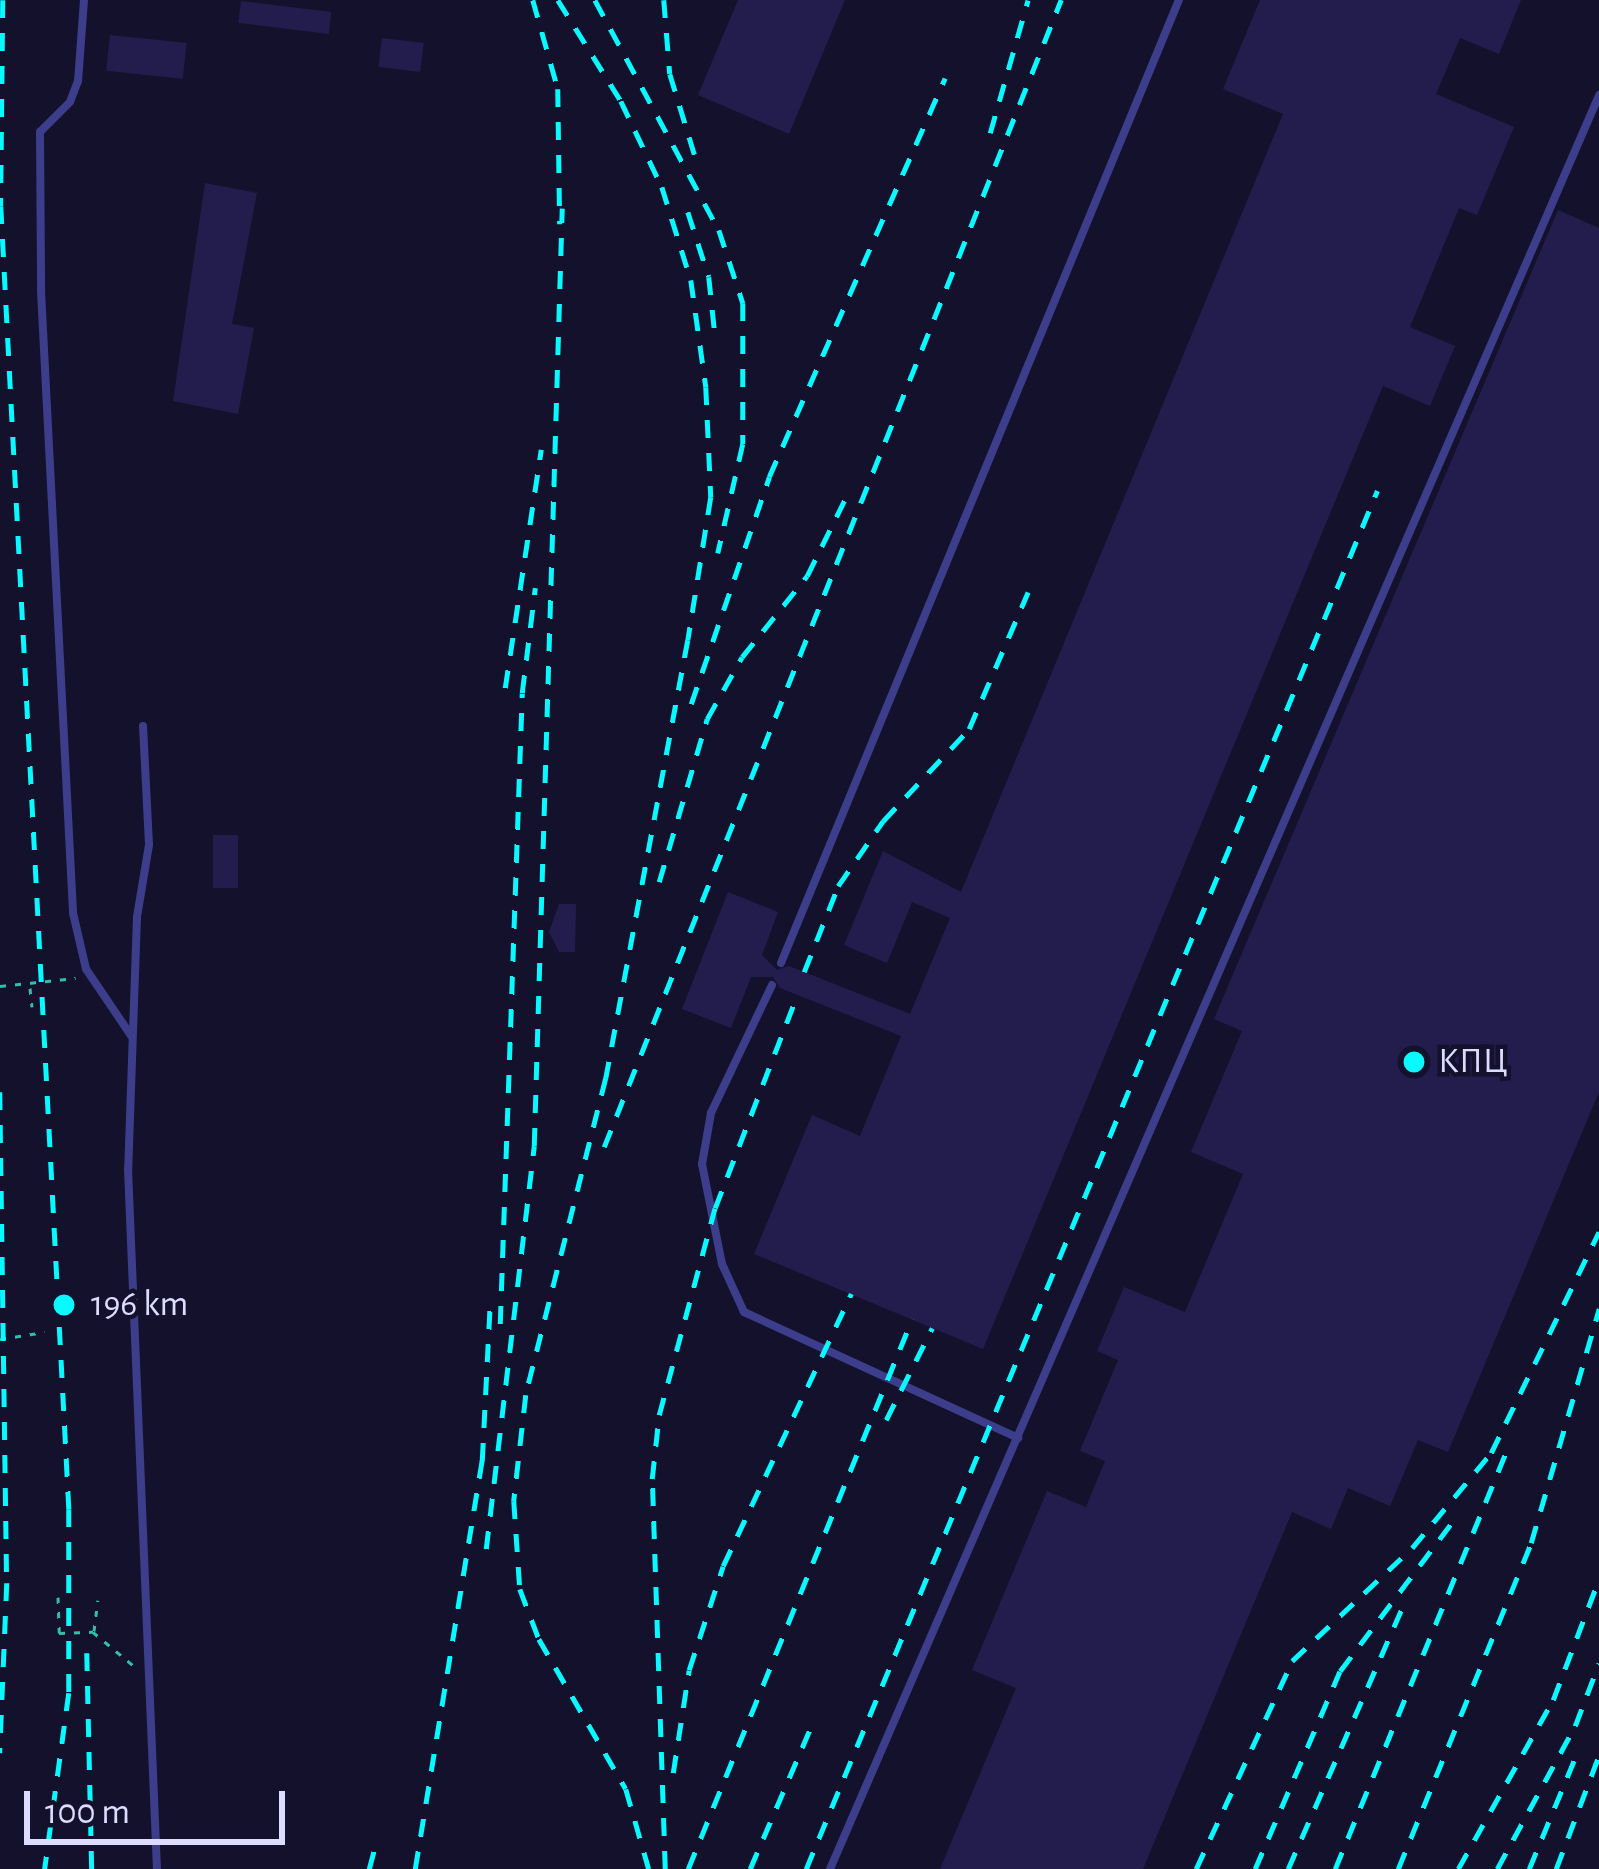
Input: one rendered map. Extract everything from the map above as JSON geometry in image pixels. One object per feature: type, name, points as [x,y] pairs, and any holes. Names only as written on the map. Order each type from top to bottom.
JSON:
[{"type":"lane","points":[[84,0],[78,81],[70,103],[40,132],[66,798],[73,913],[86,969],[133,1038]]},
{"type":"lane","points":[[782,963],[1179,0]]},
{"type":"lane","points":[[830,1869],[1599,95]]},
{"type":"lane","points":[[143,726],[149,845],[136,917],[128,1169],[157,1869]]},
{"type":"lane","points":[[772,985],[711,1113],[702,1164],[722,1264],[744,1312],[1018,1438]]},
{"type":"path","points":[[0,986],[63,984],[86,969]]},
{"type":"path","points":[[63,984],[64,993]]},
{"type":"path","points":[[30,986],[32,1006]]},
{"type":"path","points":[[0,1339],[44,1332]]},
{"type":"path","points":[[58,1598],[58,1633],[93,1632],[116,1657],[149,1672]]},
{"type":"path","points":[[93,1632],[98,1600]]},
{"type":"building","points":[[738,0],[845,0],[789,134],[698,95]]},
{"type":"building","points":[[1260,0],[1521,0],[1499,54],[1460,38],[1436,94],[1514,127],[1477,215],[1459,208],[1410,327],[1455,346],[1430,406],[1383,386],[983,1349],[754,1254],[812,1115],[860,1136],[901,1036],[780,988],[773,977],[751,977],[731,1028],[682,1009],[728,892],[778,912],[762,955],[777,970],[789,966],[910,1014],[950,918],[912,902],[887,963],[844,945],[883,851],[961,892],[1283,114],[1223,89]]},
{"type":"building","points":[[241,1],[331,12],[329,34],[238,23]]},
{"type":"building","points":[[110,35],[187,43],[183,79],[106,71]]},
{"type":"building","points":[[382,38],[424,43],[420,72],[378,67]]},
{"type":"building","points":[[205,183],[257,193],[232,324],[254,328],[238,414],[173,401]]},
{"type":"building","name":"КПЦ","points":[[1558,210],[1599,228],[1599,1092],[1448,1452],[1418,1440],[1390,1506],[1348,1488],[1331,1529],[1292,1512],[1143,1869],[940,1869],[1016,1688],[972,1670],[1047,1491],[1086,1507],[1105,1461],[1080,1451],[1118,1360],[1097,1351],[1124,1287],[1185,1312],[1243,1174],[1191,1152],[1242,1031],[1214,1019]]},
{"type":"building","points":[[213,835],[238,835],[238,888],[213,888]]},
{"type":"building","points":[[559,904],[576,904],[575,952],[559,952],[549,932]]},
{"type":"railway","points":[[3,0],[1,206],[69,1509],[69,1693],[45,1869]]},
{"type":"railway","points":[[533,0],[558,89],[560,224]]},
{"type":"railway","points":[[558,0],[621,101],[662,187],[691,280],[706,387],[711,497],[688,640],[606,1078],[526,1395],[514,1501],[520,1589],[539,1639],[626,1789],[649,1869]]},
{"type":"railway","points":[[595,0],[719,230],[743,303],[743,444],[718,553]]},
{"type":"railway","points":[[664,0],[670,74],[695,156]]},
{"type":"railway","points":[[990,133],[1028,0]]},
{"type":"railway","points":[[604,1147],[1061,0]]},
{"type":"railway","points":[[691,704],[769,477],[945,78]]},
{"type":"railway","points":[[486,1549],[534,1146],[562,208]]},
{"type":"railway","points":[[688,212],[709,277],[715,334]]},
{"type":"railway","points":[[505,688],[541,450]]},
{"type":"railway","points":[[806,1869],[1377,491]]},
{"type":"railway","points":[[659,882],[707,719],[742,657],[807,576],[847,495]]},
{"type":"railway","points":[[500,1324],[522,693],[535,588]]},
{"type":"railway","points":[[804,972],[838,886],[883,821],[969,729],[1028,592]]},
{"type":"railway","points":[[665,1869],[652,1479],[659,1415],[715,1208],[797,995]]},
{"type":"railway","points":[[0,1092],[7,1583],[0,1753]]},
{"type":"railway","points":[[1196,1869],[1292,1661],[1412,1548],[1491,1453],[1599,1232]]},
{"type":"railway","points":[[673,1773],[689,1670],[723,1566],[851,1294]]},
{"type":"railway","points":[[482,1461],[490,1305]]},
{"type":"railway","points":[[1398,1869],[1531,1543],[1599,1309]]},
{"type":"railway","points":[[688,1869],[912,1319]]},
{"type":"railway","points":[[886,1420],[932,1328]]},
{"type":"railway","points":[[1335,1869],[1506,1453]]},
{"type":"railway","points":[[415,1869],[483,1455]]},
{"type":"railway","points":[[1255,1869],[1340,1671],[1453,1521]]},
{"type":"railway","points":[[1458,1869],[1553,1700],[1599,1579]]},
{"type":"railway","points":[[1288,1869],[1401,1610]]},
{"type":"railway","points":[[87,1653],[92,1869]]},
{"type":"railway","points":[[1497,1869],[1575,1726],[1599,1663]]},
{"type":"railway","points":[[750,1869],[813,1722]]},
{"type":"railway","points":[[1529,1869],[1577,1753]]},
{"type":"railway","points":[[1556,1869],[1599,1755]]},
{"type":"railway","points":[[369,1869],[375,1846]]},
{"type":"place","name":"КПЦ","points":[[1414,1062]]},
{"type":"place","name":"196 km","points":[[64,1305]]}]
